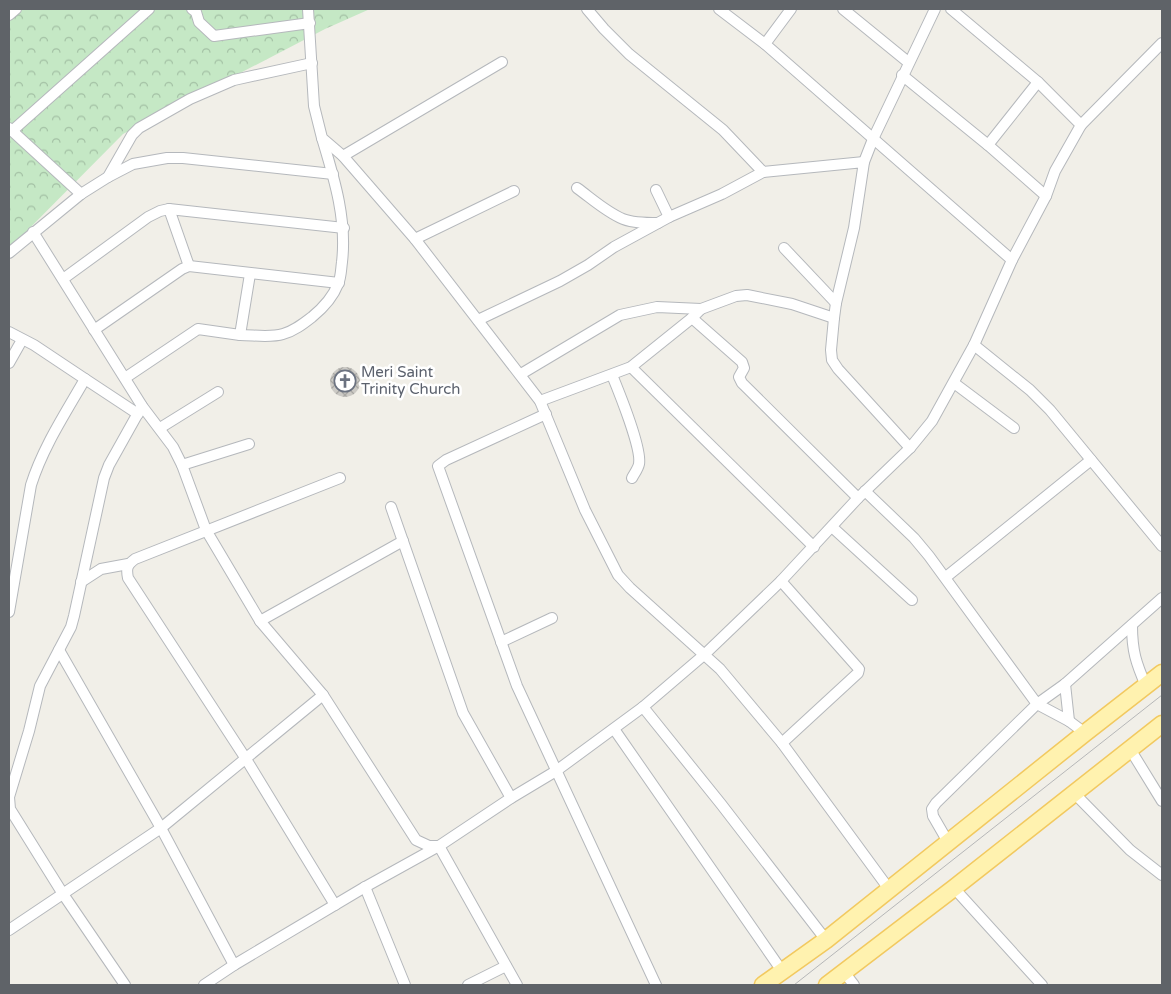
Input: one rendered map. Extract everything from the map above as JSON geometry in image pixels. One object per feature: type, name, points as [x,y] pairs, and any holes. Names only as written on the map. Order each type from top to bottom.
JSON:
[{"type":"main road","points":[[763,985],[826,940],[1162,673]]},
{"type":"main road","points":[[827,985],[849,979],[954,888],[1162,724]]},
{"type":"street","points":[[9,15],[16,9]]},
{"type":"street","points":[[82,194],[10,129],[149,9]]},
{"type":"street","points":[[192,9],[196,12],[199,22],[214,36],[310,23]]},
{"type":"street","points":[[125,378],[198,329],[240,335],[276,336],[291,331],[301,326],[328,302],[339,283],[344,228],[333,174],[314,106],[308,9]]},
{"type":"street","points":[[587,9],[604,30],[629,54],[723,130],[763,172]]},
{"type":"street","points":[[719,9],[765,44],[1012,260]]},
{"type":"street","points":[[765,44],[791,9]]},
{"type":"street","points":[[843,9],[908,62]]},
{"type":"street","points":[[910,448],[838,369],[832,360],[830,350],[836,302],[854,228],[864,162],[902,75],[934,9]]},
{"type":"street","points":[[951,9],[1038,82],[1081,125]]},
{"type":"street","points":[[204,985],[365,887],[439,846],[511,798],[556,771],[643,707],[705,654],[781,581],[861,495],[910,448],[932,421],[974,346],[1012,260],[1046,196],[1055,171],[1081,125],[1162,43]]},
{"type":"street","points":[[343,156],[502,62]]},
{"type":"street","points":[[108,177],[132,136],[139,128],[190,99],[234,80],[312,63]]},
{"type":"street","points":[[902,75],[988,145],[1046,196]]},
{"type":"street","points":[[988,145],[1038,82]]},
{"type":"street","points":[[322,138],[343,156],[416,239],[540,401],[586,510],[618,575],[720,669],[782,743],[889,889]]},
{"type":"street","points":[[9,253],[13,242],[34,232],[82,194],[133,164],[153,160],[183,158],[333,174]]},
{"type":"street","points":[[478,320],[588,265],[614,247],[669,217],[722,194],[763,172],[864,162]]},
{"type":"street","points":[[577,188],[610,212],[624,219],[658,224]]},
{"type":"street","points":[[656,190],[669,217]]},
{"type":"street","points":[[416,239],[514,191]]},
{"type":"street","points":[[63,279],[148,217],[169,209],[344,228]]},
{"type":"street","points":[[169,209],[189,266]]},
{"type":"street","points":[[34,232],[125,378],[140,410]]},
{"type":"street","points":[[784,248],[836,302]]},
{"type":"street","points":[[94,330],[189,266],[339,283]]},
{"type":"street","points":[[240,335],[250,274]]},
{"type":"street","points":[[521,374],[620,315],[657,307],[701,309],[736,296],[747,295],[792,304],[834,318]]},
{"type":"street","points":[[540,401],[612,375],[631,366],[701,309]]},
{"type":"street","points":[[692,318],[742,362],[744,368],[739,380],[861,495],[914,538],[946,577],[1038,704],[1069,721],[1085,733]]},
{"type":"street","points":[[9,332],[34,345],[84,379],[140,410],[160,428],[182,465],[206,530],[260,621],[323,695],[416,840],[428,846],[439,846]]},
{"type":"street","points":[[9,363],[22,340]]},
{"type":"street","points":[[974,346],[1030,390],[1043,403],[1162,546]]},
{"type":"street","points":[[631,366],[814,547]]},
{"type":"street","points":[[612,375],[626,409],[638,455],[639,465],[632,478]]},
{"type":"street","points":[[9,612],[14,555],[31,485],[46,446],[84,379]]},
{"type":"street","points":[[954,383],[1014,428]]},
{"type":"street","points":[[160,428],[218,392]]},
{"type":"street","points":[[125,985],[63,894],[10,809],[9,797],[29,731],[40,686],[73,622],[104,478],[109,465],[140,410]]},
{"type":"street","points":[[546,414],[453,456],[438,466],[517,686],[656,985]]},
{"type":"street","points":[[182,465],[249,444]]},
{"type":"street","points":[[946,577],[1091,460]]},
{"type":"street","points":[[81,582],[101,569],[128,564],[135,559],[206,530],[340,478]]},
{"type":"street","points":[[392,507],[463,713],[511,798]]},
{"type":"street","points":[[832,527],[912,600]]},
{"type":"street","points":[[260,621],[403,541]]},
{"type":"street","points":[[128,564],[126,570],[128,578],[246,759],[335,905]]},
{"type":"street","points":[[781,581],[859,669],[858,673],[782,743]]},
{"type":"street","points":[[948,842],[933,816],[932,809],[936,803],[1038,704],[1064,684],[1162,598]]},
{"type":"street","points":[[501,642],[552,618]]},
{"type":"street","points":[[1132,625],[1132,643],[1136,662],[1146,686]]},
{"type":"street","points":[[59,650],[161,828],[234,965]]},
{"type":"street","points":[[1064,684],[1069,721]]},
{"type":"street","points":[[9,930],[161,828],[323,695]]},
{"type":"street","points":[[643,707],[826,940]]},
{"type":"street","points":[[614,730],[782,971]]},
{"type":"street","points":[[1130,749],[1162,801]]},
{"type":"street","points":[[1074,793],[1130,850],[1162,875]]},
{"type":"street","points":[[439,846],[516,985]]},
{"type":"street","points":[[365,887],[406,985]]},
{"type":"street","points":[[954,888],[1042,985]]},
{"type":"street","points":[[468,985],[506,966]]},
{"type":"green space","points":[[9,9],[370,9],[325,29],[123,134],[9,249]]},
{"type":"building","name":"Meri Saint Trinity Church","points":[[345,367],[356,371],[360,382],[356,393],[345,397],[334,393],[330,382],[334,371]]},
{"type":"tram line","points":[[794,985],[1162,695]]},
{"type":"place","name":"Meri Saint Trinity Church","points":[[345,381]]}]
